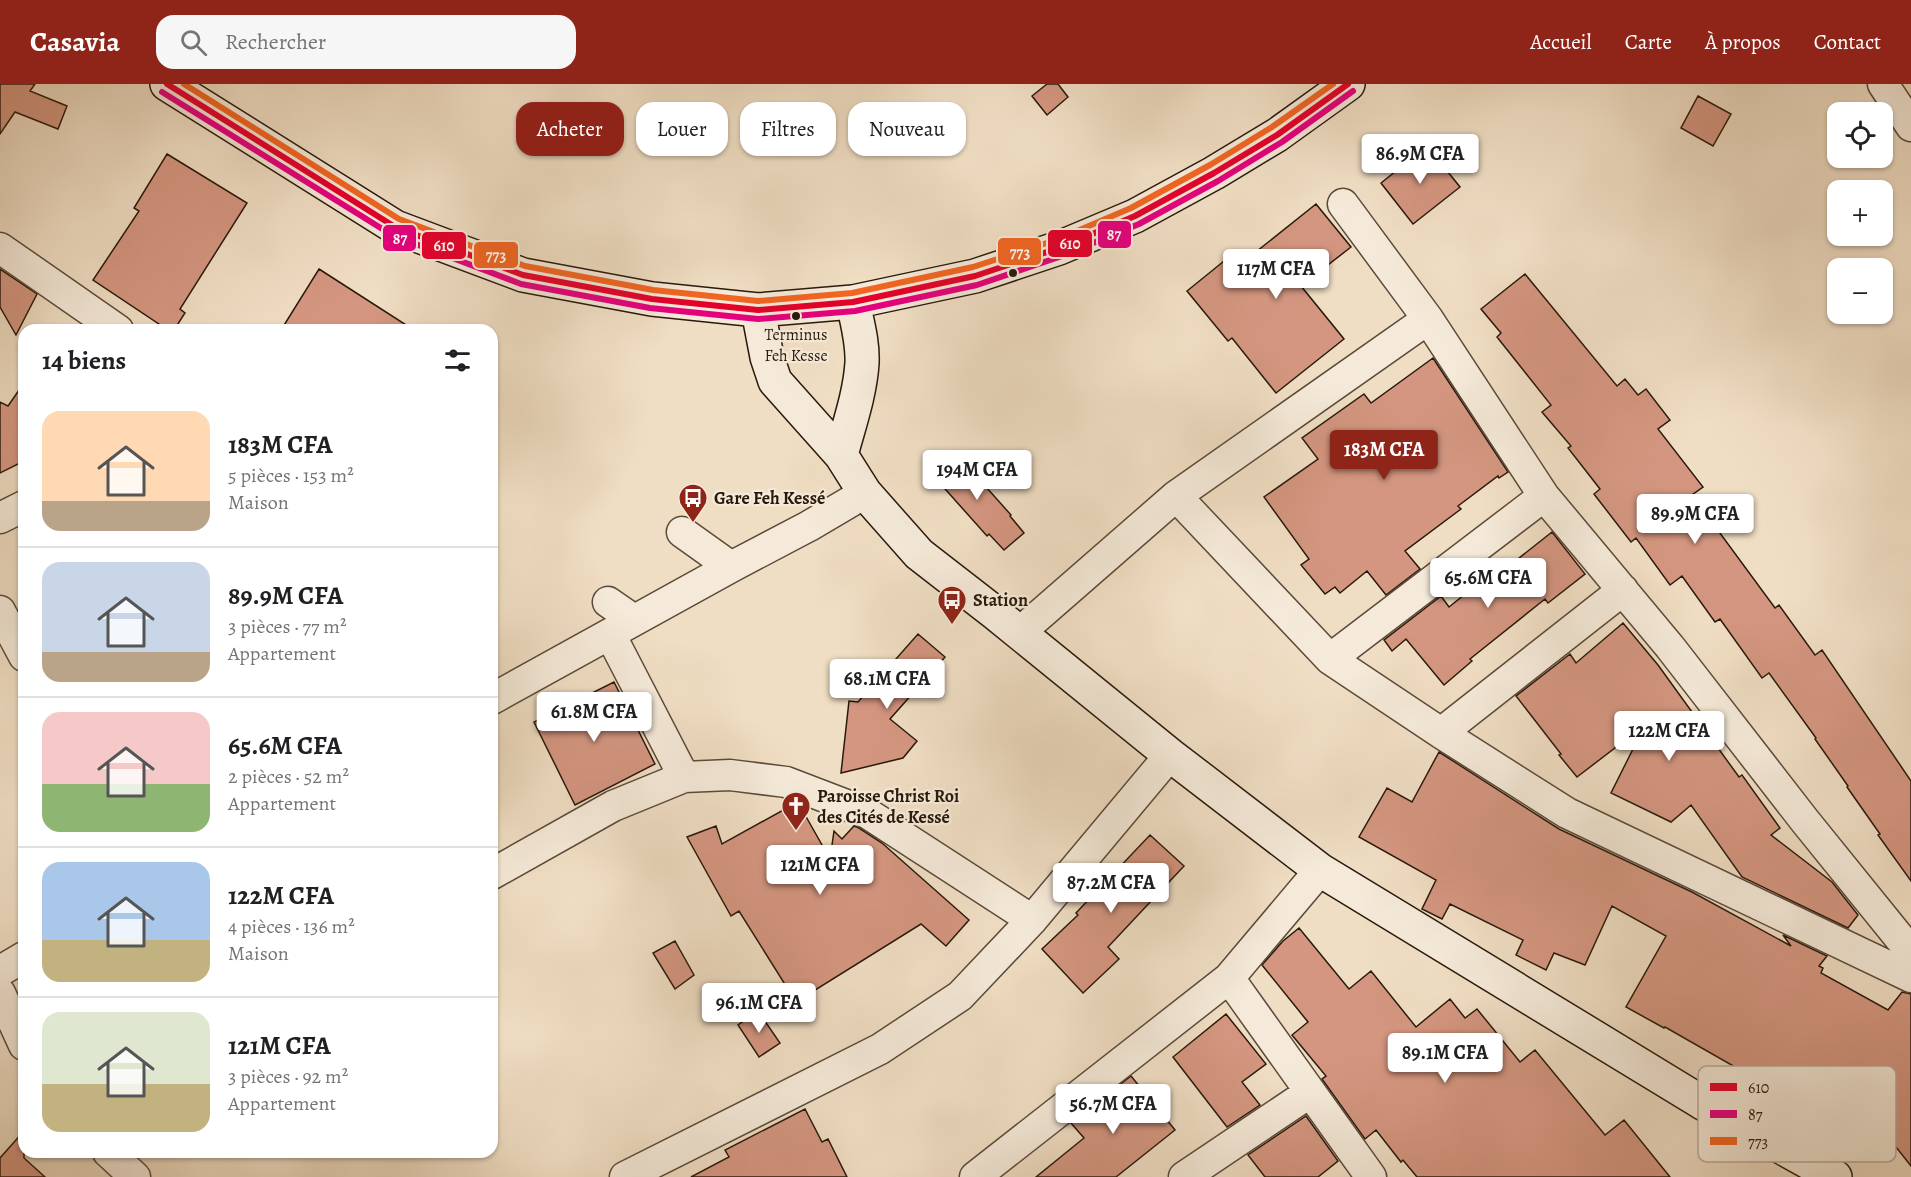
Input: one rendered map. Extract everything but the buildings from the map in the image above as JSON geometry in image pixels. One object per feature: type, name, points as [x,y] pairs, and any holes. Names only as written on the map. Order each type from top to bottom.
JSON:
[{"type":"street","points":[[167,84],[395,227],[523,275],[652,299],[758,310],[853,302],[975,276],[1059,248],[1135,216],[1277,135],[1348,84]]},
{"type":"street","points":[[1883,84],[1911,126]]},
{"type":"street","points":[[1343,204],[1428,319],[1544,496],[1670,647],[1805,821],[1911,952]]},
{"type":"street","points":[[0,248],[109,324]]},
{"type":"street","points":[[841,455],[857,393],[862,363],[861,342],[853,302]]},
{"type":"street","points":[[758,310],[767,357],[775,381],[841,455],[865,493],[919,554],[1170,755],[1320,870],[1698,1100]]},
{"type":"street","points":[[1019,633],[1176,496],[1428,319]]},
{"type":"street","points":[[498,696],[730,567],[809,526],[865,493]]},
{"type":"street","points":[[1176,496],[1330,659],[1441,733],[1567,813],[1911,976]]},
{"type":"street","points":[[1330,659],[1544,496]]},
{"type":"street","points":[[0,518],[18,509]]},
{"type":"street","points":[[682,532],[730,567]]},
{"type":"street","points":[[1441,733],[1623,590]]},
{"type":"street","points":[[608,602],[622,627],[684,777]]},
{"type":"street","points":[[0,610],[18,644]]},
{"type":"street","points":[[625,1177],[880,1049],[960,996],[1032,920],[1170,755]]},
{"type":"street","points":[[498,871],[613,806],[684,777],[730,775],[786,782],[867,813],[1032,920]]},
{"type":"street","points":[[975,1177],[1229,978],[1320,870]]},
{"type":"street","points":[[0,970],[18,960]]},
{"type":"street","points":[[1229,978],[1371,1177]]},
{"type":"street","points":[[0,993],[18,1032]]},
{"type":"street","points":[[1184,1177],[1309,1093]]},
{"type":"street","points":[[114,1158],[135,1177]]},
{"type":"street","points":[[1800,1162],[1818,1173]]},
{"type":"transit line","name":"610","points":[[167,84],[395,227],[523,275],[652,299],[758,310],[853,302],[975,276],[1059,248],[1135,216],[1214,173],[1277,135],[1348,84]]},
{"type":"transit line","name":"773","points":[[184,84],[399,219],[525,266],[653,290],[758,301],[852,293],[973,267],[1056,240],[1131,208],[1210,165],[1272,127],[1333,84]]},
{"type":"transit line","name":"87","points":[[162,92],[392,235],[521,284],[650,308],[758,319],[855,311],[977,285],[1062,256],[1139,224],[1218,181],[1282,142],[1353,91]]},
{"type":"place","name":"Terminus Feh Kesse","points":[[796,316]]},
{"type":"place","name":"Gare Feh Kessé","points":[[693,524]]},
{"type":"place","name":"Station","points":[[952,626]]},
{"type":"place","name":"Paroisse Christ Roi des Cités de Kessé","points":[[796,832]]}]
